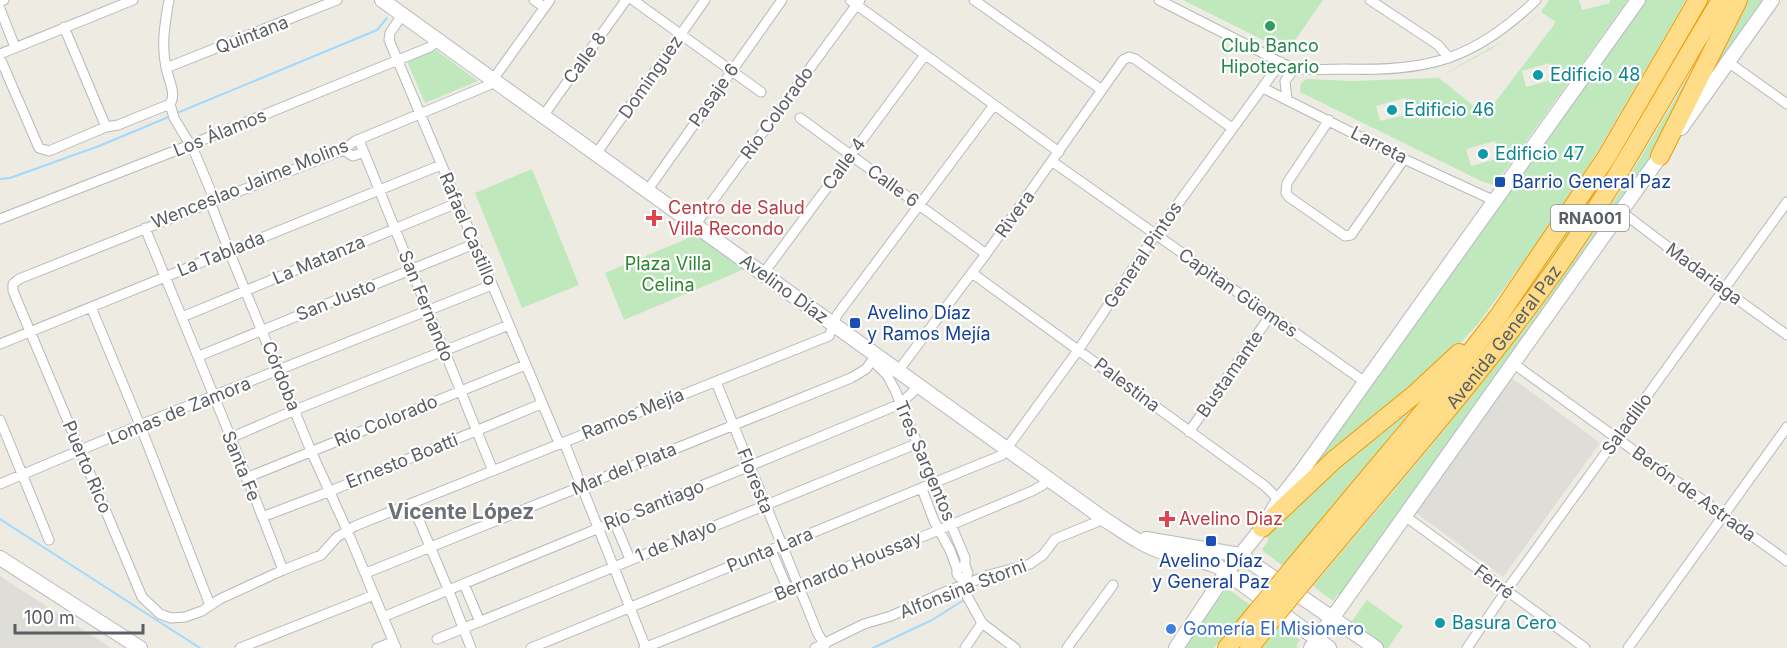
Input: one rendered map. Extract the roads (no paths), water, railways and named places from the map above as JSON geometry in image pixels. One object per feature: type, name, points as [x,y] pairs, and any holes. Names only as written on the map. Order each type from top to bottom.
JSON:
[{"type":"highway","name":"Avenida General Paz","points":[[1227,648],[1263,618],[1300,573],[1498,317],[1606,158],[1698,0]]},
{"type":"highway","name":"Avenida General Paz","points":[[1300,573],[1438,421],[1558,265],[1626,164],[1721,0]]},
{"type":"highway","points":[[1660,156],[1738,0]]},
{"type":"highway","points":[[1262,528],[1334,460],[1415,394],[1498,317]]},
{"type":"highway","name":"Avenida General Paz","points":[[1249,648],[1263,618]]},
{"type":"street","points":[[133,0],[15,47],[0,56],[39,148],[49,151],[106,127],[172,111],[173,96],[163,44],[169,0]]},
{"type":"street","name":"Quintana","points":[[166,68],[337,0]]},
{"type":"street","name":"Avelino Díaz","points":[[382,0],[833,324],[874,358],[898,371],[1104,519],[1129,536],[1158,551],[1211,564],[1226,573],[1314,644],[1329,648]]},
{"type":"street","points":[[494,81],[547,4],[534,0]]},
{"type":"street","name":"Calle 8","points":[[543,116],[626,0]]},
{"type":"street","points":[[633,0],[761,92]]},
{"type":"street","name":"Dominguez","points":[[597,154],[705,0]]},
{"type":"street","name":"Pasaje 6","points":[[647,191],[782,0]]},
{"type":"street","points":[[974,0],[1102,90]]},
{"type":"street","points":[[1159,0],[1295,68],[1398,70],[1449,58],[1491,37],[1516,20],[1536,0]]},
{"type":"street","points":[[1370,0],[1438,45],[1449,58]]},
{"type":"street","points":[[1176,648],[1226,573],[1262,528],[1279,500],[1638,0]]},
{"type":"street","name":"Avenida General Paz","points":[[1314,644],[1772,0]]},
{"type":"street","points":[[855,2],[1059,152]]},
{"type":"street","name":"Río Colorado","points":[[695,225],[855,2]]},
{"type":"street","points":[[0,9],[15,47]]},
{"type":"street","name":"Rafael Castillo","points":[[402,15],[389,36],[397,60],[525,365],[582,487],[645,648]]},
{"type":"street","points":[[64,27],[106,127]]},
{"type":"street","name":"Los Álamos","points":[[0,219],[190,145],[430,47],[437,41]]},
{"type":"street","name":"Calle 4","points":[[763,274],[925,55]]},
{"type":"street","name":"Rivera","points":[[898,371],[1053,162],[1123,60],[1129,57],[1135,59],[1232,128]]},
{"type":"street","name":"General Pintos","points":[[1008,449],[1156,234],[1281,62]]},
{"type":"street","points":[[1728,62],[1787,104]]},
{"type":"street","points":[[1287,99],[1285,81],[1295,68]]},
{"type":"street","name":"Wenceslao Jaime Molins","points":[[13,291],[13,284],[19,279],[343,150],[350,144],[494,81]]},
{"type":"street","name":"Larreta","points":[[1263,88],[1404,159],[1495,201]]},
{"type":"street","name":"Ramos Mejía","points":[[184,617],[202,611],[283,570],[321,555],[337,537],[347,530],[829,336],[837,315],[994,105]]},
{"type":"street","name":"Córdoba","points":[[172,111],[212,194],[212,207],[310,451],[366,573],[395,645]]},
{"type":"street","name":"Calle 6","points":[[800,118],[986,254]]},
{"type":"street","points":[[1329,120],[1287,183],[1286,193],[1345,236],[1351,235],[1404,159]]},
{"type":"street","name":"San Fernando","points":[[359,140],[493,471]]},
{"type":"street","points":[[343,150],[353,156],[364,152]]},
{"type":"street","name":"Capitan Güemes","points":[[1053,162],[1365,382]]},
{"type":"street","name":"La Tablada","points":[[0,344],[441,165]]},
{"type":"street","name":"Saladillo","points":[[1467,648],[1722,289],[1787,202]]},
{"type":"street","name":"La Matanza","points":[[182,317],[457,203]]},
{"type":"street","name":"Madariaga","points":[[1622,212],[1722,289],[1787,335]]},
{"type":"street","name":"Santa Fe","points":[[145,228],[199,356],[283,570]]},
{"type":"street","name":"San Justo","points":[[199,356],[474,243]]},
{"type":"street","name":"Palestina","points":[[972,273],[1265,486],[1279,500]]},
{"type":"street","name":"Lomas de Zamora","points":[[0,484],[140,425],[492,285]]},
{"type":"street","name":"Puerto Rico","points":[[13,291],[142,597],[160,614],[171,618],[184,617]]},
{"type":"street","points":[[91,307],[210,605]]},
{"type":"street","name":"Bustamante","points":[[1189,432],[1270,316]]},
{"type":"street","points":[[230,438],[509,325]]},
{"type":"street","name":"Tres Sargentos","points":[[874,358],[887,375],[965,558],[959,570]]},
{"type":"street","name":"Mar del Plata","points":[[366,573],[852,378],[866,369],[874,358]]},
{"type":"street","name":"Berón de Astrada","points":[[1514,364],[1787,561]]},
{"type":"street","name":"Río Colorado","points":[[246,478],[525,365]]},
{"type":"street","name":"Floresta","points":[[716,382],[781,546],[818,634],[825,645]]},
{"type":"street","name":"Río Santiago","points":[[383,616],[900,404],[919,386]]},
{"type":"street","name":"Ernesto Boatti","points":[[262,517],[542,404]]},
{"type":"street","points":[[0,420],[49,540]]},
{"type":"street","points":[[1628,648],[1787,427]]},
{"type":"street","name":"1 de Mayo","points":[[437,639],[916,444]]},
{"type":"street","name":"Punta Lara","points":[[531,648],[934,484],[1002,455],[1008,449]]},
{"type":"street","name":"Bernardo Houssay","points":[[645,648],[1032,491],[1048,478]]},
{"type":"street","name":"Tres Sargentos","points":[[922,489],[959,570]]},
{"type":"street","points":[[412,504],[471,648]]},
{"type":"street","name":"Ferré","points":[[1405,516],[1584,648]]},
{"type":"street","name":"Alfonsina Storni","points":[[815,648],[864,624],[891,616],[948,591],[989,575],[1030,564],[1043,555],[1055,539],[1104,519]]},
{"type":"street","points":[[614,521],[630,559]]},
{"type":"street","name":"Avelino Díaz","points":[[1129,536],[1240,555]]},
{"type":"street","points":[[771,550],[788,590]]},
{"type":"street","points":[[1240,555],[1376,648]]},
{"type":"street","points":[[0,558],[140,648]]},
{"type":"street","points":[[948,591],[948,583],[959,570]]},
{"type":"street","points":[[464,584],[480,622]]},
{"type":"street","points":[[1067,648],[1113,585]]},
{"type":"street","points":[[962,586],[982,623],[1015,648]]},
{"type":"street","points":[[240,648],[374,595]]},
{"type":"street","points":[[965,648],[982,623]]},
{"type":"street","points":[[377,648],[395,645]]},
{"type":"waterway","points":[[177,113],[377,30],[387,18]]},
{"type":"waterway","points":[[0,179],[10,178],[99,146],[171,116]]},
{"type":"waterway","points":[[0,519],[200,648]]},
{"type":"waterway","points":[[873,648],[932,620],[964,600]]},
{"type":"place","name":"Club Banco Hipotecario","points":[[1270,26]]},
{"type":"place","name":"Edificio 48","points":[[1538,75]]},
{"type":"place","name":"Edificio 46","points":[[1392,110]]},
{"type":"place","name":"Edificio 47","points":[[1483,154]]},
{"type":"place","name":"Barrio General Paz","points":[[1500,182]]},
{"type":"place","name":"Centro de Salud Villa Recondo","points":[[654,218]]},
{"type":"place","name":"Avelino Díaz y Ramos Mejía","points":[[855,323]]},
{"type":"place","name":"Avelino Diaz","points":[[1167,519]]},
{"type":"place","name":"Avelino Díaz y General Paz","points":[[1211,541]]},
{"type":"place","name":"Basura Cero","points":[[1440,623]]},
{"type":"place","name":"Gomería El Misionero","points":[[1171,629]]},
{"type":"district","name":"Vicente López","points":[[461,512]]},
{"type":"park label","name":"Plaza Villa Celina","points":[[668,274]]}]
